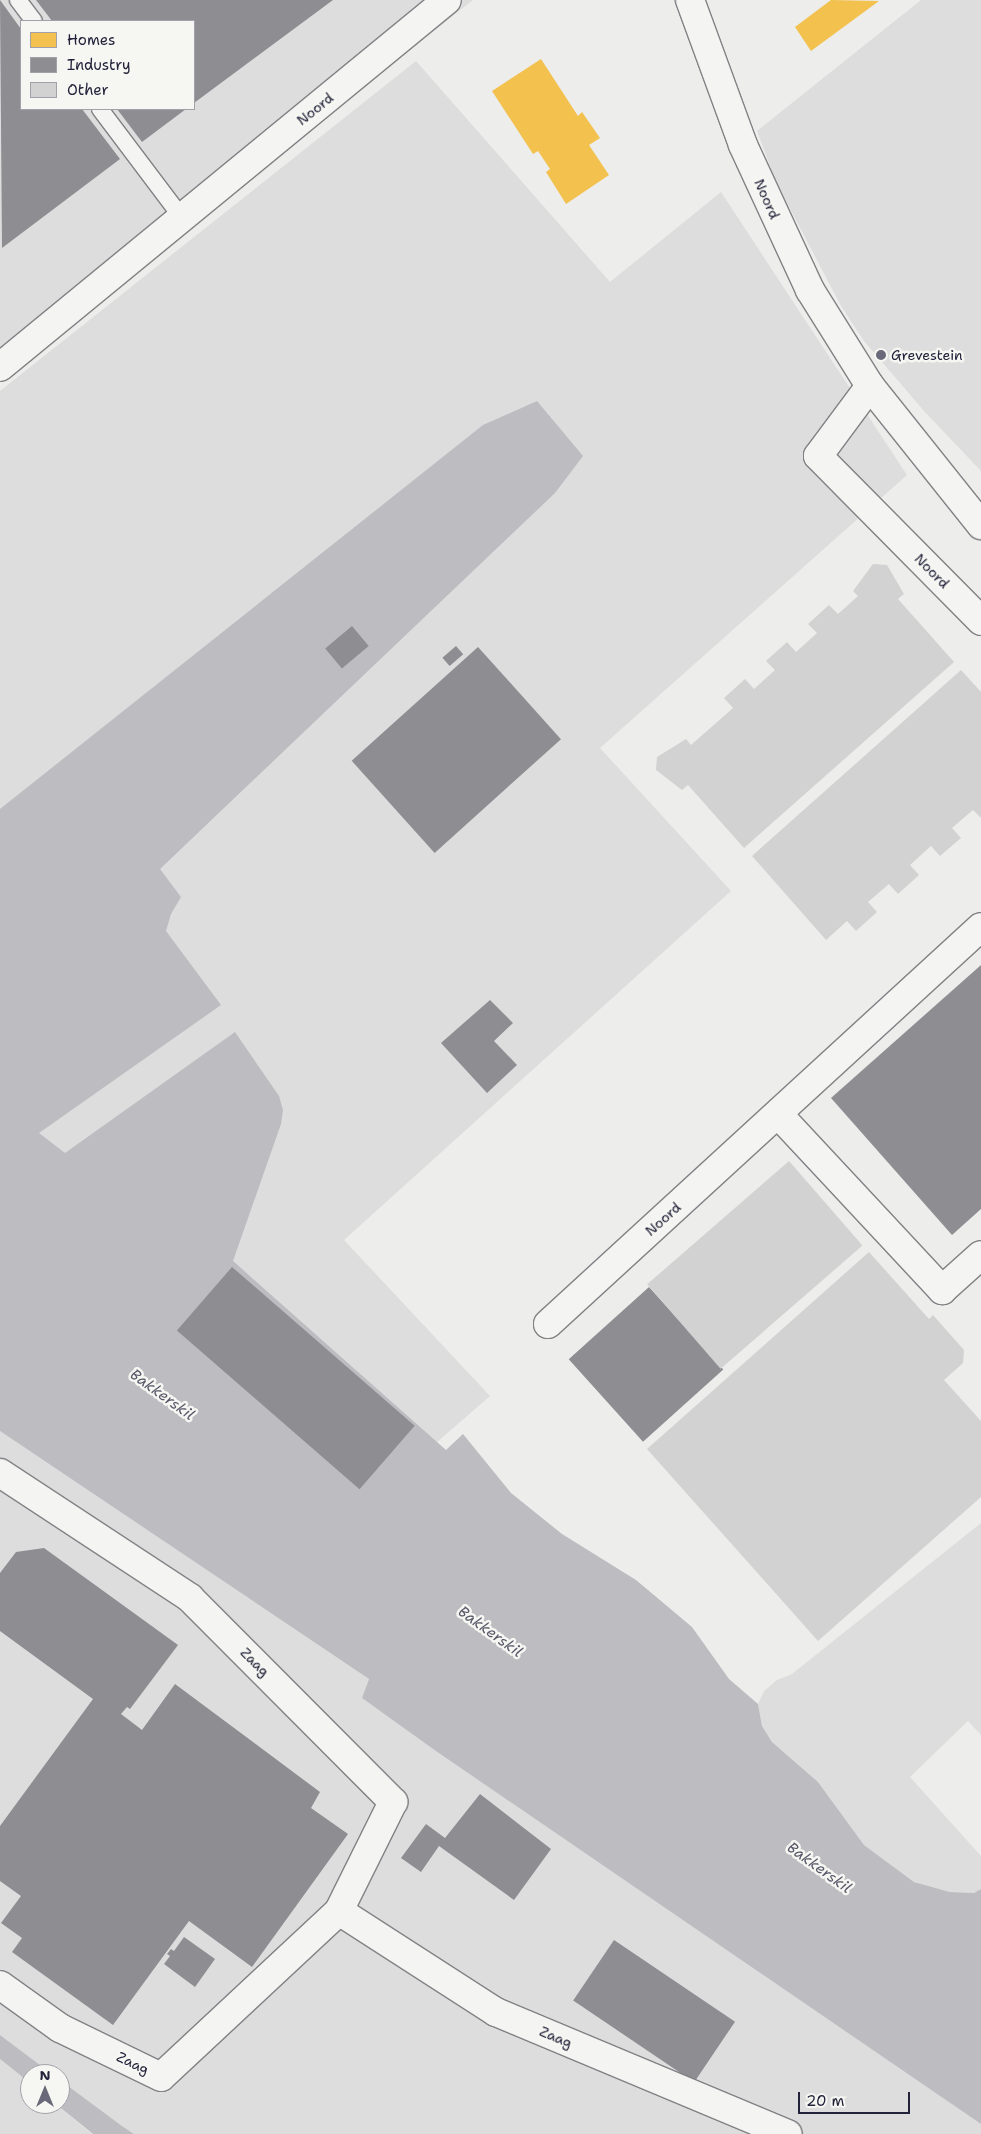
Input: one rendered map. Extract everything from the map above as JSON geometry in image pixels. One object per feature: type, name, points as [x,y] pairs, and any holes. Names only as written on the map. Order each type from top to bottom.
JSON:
[{"type":"street","name":"Noord","points":[[0,367],[447,0]]},
{"type":"street","name":"Noord","points":[[690,0],[743,145],[776,220],[810,290],[870,386],[981,525]]},
{"type":"street","name":"Noord","points":[[870,386],[818,456],[981,621]]},
{"type":"street","name":"Noord","points":[[548,1324],[981,927]]},
{"type":"street","points":[[778,1114],[942,1290],[981,1255]]},
{"type":"street","name":"Zaag","points":[[0,1473],[190,1598],[393,1802],[339,1911],[161,2077],[60,2028],[0,1985]]},
{"type":"street","name":"Zaag","points":[[339,1911],[496,2012],[788,2134]]},
{"type":"lane","points":[[18,0],[33,20]]},
{"type":"lane","points":[[101,110],[182,218]]},
{"type":"shaded area","points":[[0,0],[473,0],[0,374]]},
{"type":"shaded area","points":[[921,0],[981,0],[981,471],[924,411],[864,341],[841,306],[776,182],[757,131]]},
{"type":"shaded area","points":[[416,61],[610,282],[721,192],[907,475],[600,748],[731,891],[344,1240],[490,1396],[366,1504],[0,1222],[0,391]]},
{"type":"shaded area","points":[[0,1431],[369,1679],[362,1698],[981,2124],[981,2134],[134,2134],[70,2087],[70,2064],[39,2064],[0,2035]]},
{"type":"shaded area","points":[[981,1523],[981,1735],[968,1721],[910,1777],[981,1856],[981,1889],[974,1893],[950,1892],[914,1882],[864,1845],[818,1782],[772,1742],[762,1726],[758,1704],[764,1691],[777,1680],[792,1674]]},
{"type":"shaded area","points":[[0,2059],[20,2075],[20,2114],[68,2114],[92,2134],[0,2134]]},
{"type":"water","name":"Bakkerskil","points":[[537,401],[583,456],[555,493],[160,869],[181,897],[171,914],[166,931],[221,1005],[39,1133],[65,1153],[235,1032],[279,1096],[283,1110],[281,1124],[233,1261],[446,1450],[463,1434],[511,1493],[562,1534],[636,1580],[692,1627],[729,1679],[758,1704],[762,1726],[772,1742],[818,1782],[864,1845],[914,1882],[950,1892],[974,1893],[981,1889],[981,2124],[436,1751],[362,1698],[369,1679],[0,1431],[0,809],[483,425]]},
{"type":"water","points":[[0,2035],[39,2064],[20,2064],[20,2075],[0,2059]]},
{"type":"water","points":[[70,2087],[134,2134],[93,2134],[68,2114],[70,2114]]},
{"type":"building: Homes","points":[[831,0],[879,1],[811,51],[795,27]]},
{"type":"building: Homes","points":[[541,59],[578,116],[582,112],[600,138],[589,145],[609,175],[566,204],[546,172],[550,169],[538,151],[533,154],[492,91]]},
{"type":"building: Industry","points":[[0,0],[20,28],[20,110],[83,110],[120,159],[2,248]]},
{"type":"building: Industry","points":[[36,0],[333,0],[195,102],[195,20],[51,20]]},
{"type":"building: Industry","points":[[118,110],[185,110],[142,142]]},
{"type":"building: Industry","points":[[352,626],[369,646],[342,668],[325,648]]},
{"type":"building: Industry","points":[[456,646],[463,654],[450,666],[442,658]]},
{"type":"building: Industry","points":[[478,647],[561,739],[435,853],[352,761]]},
{"type":"building: Industry","points":[[981,965],[981,1209],[952,1235],[831,1098]]},
{"type":"building: Industry","points":[[490,1000],[513,1023],[494,1041],[517,1065],[487,1093],[441,1043]]},
{"type":"building: Industry","points":[[232,1267],[415,1426],[360,1489],[177,1330]]},
{"type":"building: Industry","points":[[649,1287],[723,1369],[643,1442],[569,1359]]},
{"type":"building: Industry","points":[[44,1548],[178,1645],[130,1709],[127,1707],[121,1714],[142,1730],[175,1684],[320,1792],[311,1808],[348,1834],[252,1967],[189,1921],[113,2025],[12,1952],[22,1938],[1,1923],[21,1896],[0,1881],[0,1826],[93,1699],[0,1631],[0,1573],[16,1552]]},
{"type":"building: Industry","points":[[480,1794],[551,1849],[514,1900],[439,1846],[421,1872],[401,1858],[426,1824],[445,1838]]},
{"type":"building: Industry","points":[[184,1937],[215,1959],[195,1987],[164,1964],[170,1956],[167,1954],[171,1949],[174,1951]]},
{"type":"building: Industry","points":[[614,1940],[735,2022],[694,2082],[573,2001]]},
{"type":"building: Other","points":[[873,564],[887,565],[904,594],[898,599],[954,662],[744,848],[688,785],[682,790],[656,770],[657,757],[686,739],[691,745],[733,708],[724,698],[745,679],[754,689],[775,670],[766,661],[787,642],[796,652],[817,633],[808,624],[829,605],[838,614],[858,596],[853,591]]},
{"type":"building: Other","points":[[961,670],[981,692],[981,818],[973,810],[952,828],[961,838],[940,856],[931,846],[910,865],[919,875],[898,894],[889,884],[868,902],[877,912],[856,931],[847,921],[826,940],[752,856]]},
{"type":"building: Other","points":[[789,1161],[862,1246],[721,1369],[647,1284]]},
{"type":"building: Other","points":[[869,1252],[929,1319],[933,1315],[964,1350],[963,1363],[944,1380],[981,1421],[981,1497],[818,1641],[647,1449]]},
{"type":"place","name":"Grevestein","points":[[881,355]]}]
